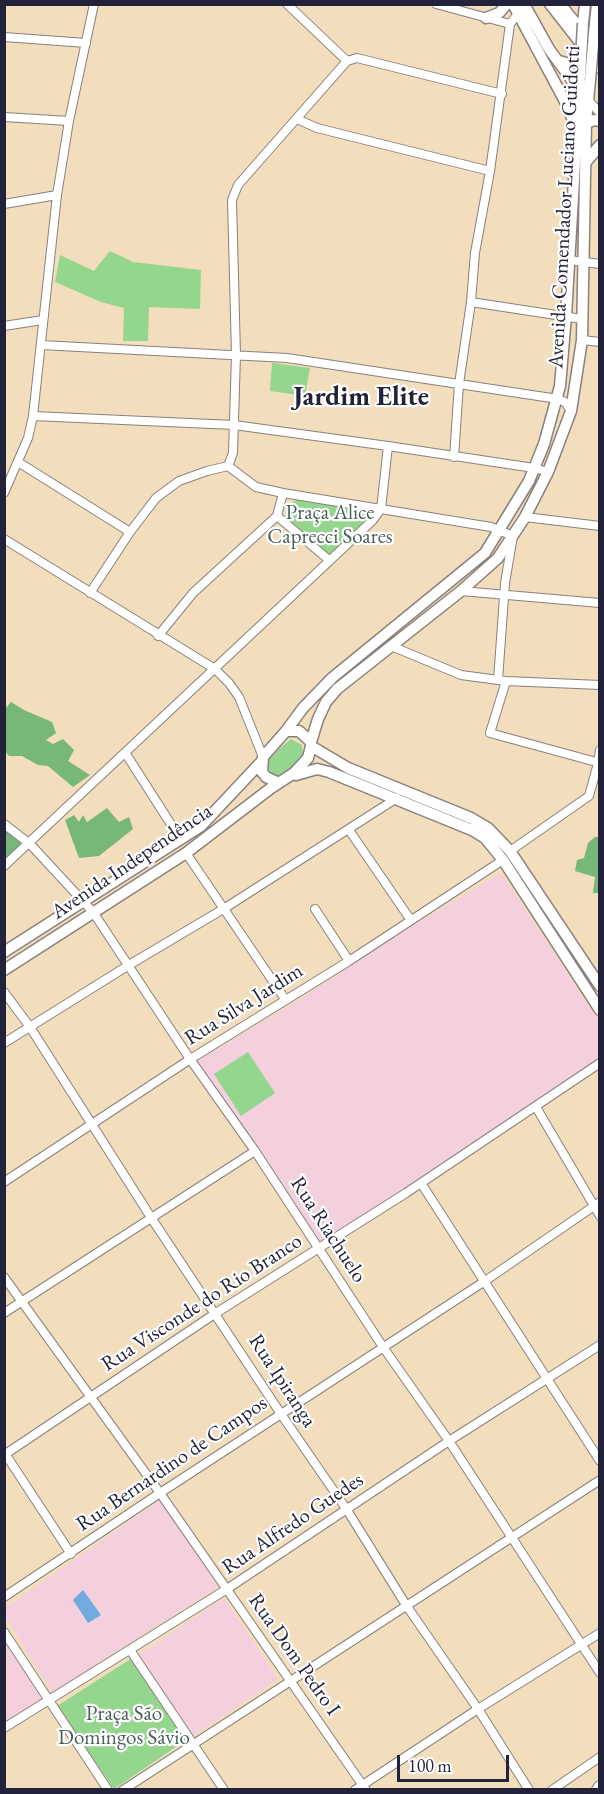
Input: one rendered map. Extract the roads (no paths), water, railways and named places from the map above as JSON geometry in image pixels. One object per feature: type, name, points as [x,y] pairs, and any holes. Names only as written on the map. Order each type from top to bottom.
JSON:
[{"type":"main road","points":[[486,18],[499,13],[507,4]]},
{"type":"main road","points":[[549,4],[600,68]]},
{"type":"main road","points":[[560,4],[600,53]]},
{"type":"main road","name":"Avenida Comendador Luciano Guidotti","points":[[311,744],[318,718],[326,702],[337,689],[461,591],[498,558],[525,517],[548,472],[571,411],[582,340],[588,100],[587,80],[581,55],[585,4]]},
{"type":"main road","name":"Avenida Comendador Luciano Guidotti","points":[[286,731],[303,708],[332,678],[485,553],[529,481],[558,399],[566,316],[580,91],[587,80],[597,4]]},
{"type":"main road","points":[[520,7],[588,100]]},
{"type":"main road","points":[[520,7],[569,109],[577,132],[586,122],[600,121]]},
{"type":"main road","points":[[559,61],[570,64],[581,55]]},
{"type":"main road","points":[[549,69],[566,88],[580,91]]},
{"type":"main road","points":[[585,162],[600,145]]},
{"type":"main road","points":[[525,517],[519,507],[531,485],[534,468]]},
{"type":"main road","points":[[286,731],[299,731],[311,744],[308,758],[303,765],[282,781],[266,777],[262,772],[263,759],[286,731]]},
{"type":"main road","name":"Avenida Independência","points":[[311,744],[348,768],[471,818],[488,828],[600,986]]},
{"type":"main road","name":"Avenida Independência","points":[[4,952],[181,840],[212,816],[263,759]]},
{"type":"main road","name":"Avenida Independência","points":[[4,970],[186,853],[282,781],[317,769],[397,798],[472,830],[506,855],[600,1010]]},
{"type":"street","points":[[287,4],[347,61]]},
{"type":"street","points":[[436,4],[510,24]]},
{"type":"street","points":[[4,493],[28,438],[33,416],[57,195],[69,121],[94,5]]},
{"type":"street","points":[[454,457],[459,384],[471,302],[475,253],[502,94],[510,24],[520,7]]},
{"type":"street","points":[[4,37],[86,43]]},
{"type":"street","points":[[228,466],[233,453],[236,355],[232,200],[238,185],[347,61],[357,58],[502,94]]},
{"type":"street","points":[[588,100],[600,113]]},
{"type":"street","points":[[4,117],[69,121]]},
{"type":"street","points":[[297,119],[316,128],[490,171]]},
{"type":"street","points":[[4,204],[57,195]]},
{"type":"street","points":[[569,260],[600,264]]},
{"type":"street","points":[[471,302],[582,319]]},
{"type":"street","points":[[4,326],[43,321]]},
{"type":"street","points":[[582,340],[600,342]]},
{"type":"street","points":[[42,345],[287,358],[558,399],[565,402],[571,411]]},
{"type":"street","points":[[33,416],[234,425],[388,446],[548,472]]},
{"type":"street","points":[[4,866],[373,520],[381,509],[388,446]]},
{"type":"street","points":[[18,462],[130,532]]},
{"type":"street","points":[[228,466],[256,487],[500,530],[513,536],[504,596],[502,680],[490,733],[599,763]]},
{"type":"street","points":[[90,593],[130,532],[156,498],[179,481],[228,466]]},
{"type":"street","points":[[158,636],[193,593],[277,516],[283,493]]},
{"type":"street","points":[[277,516],[329,560]]},
{"type":"street","points":[[525,517],[600,526]]},
{"type":"street","points":[[4,539],[158,636],[215,669],[239,697],[263,759]]},
{"type":"street","points":[[485,553],[508,564]]},
{"type":"street","points":[[461,591],[600,603]]},
{"type":"street","points":[[391,646],[461,675],[502,680],[600,685]]},
{"type":"street","name":"Rua Silva Jardim","points":[[4,1182],[190,1059],[349,961],[589,796],[599,763],[600,750]]},
{"type":"street","points":[[126,754],[181,840]]},
{"type":"street","points":[[4,1043],[225,908],[397,798]]},
{"type":"street","name":"Rua Riachuelo","points":[[4,824],[30,844],[93,912],[190,1059],[255,1151],[383,1347],[449,1441],[600,1673]]},
{"type":"street","points":[[349,830],[410,920]]},
{"type":"street","points":[[186,853],[285,999]]},
{"type":"street","points":[[315,909],[349,961]]},
{"type":"street","name":"Rua Ipiranga","points":[[4,992],[30,1027],[152,1219],[347,1510],[406,1605],[478,1708],[529,1790]]},
{"type":"street","name":"Rua Visconde do Rio Branco","points":[[5,1454],[216,1313],[421,1183],[600,1063]]},
{"type":"street","points":[[536,1107],[597,1204],[600,1216]]},
{"type":"street","points":[[4,1313],[255,1151]]},
{"type":"street","points":[[421,1183],[600,1461]]},
{"type":"street","name":"Rua Bernardino de Campos","points":[[4,1597],[160,1492],[485,1281],[597,1204]]},
{"type":"street","name":"Rua Dom Pedro I","points":[[4,1276],[160,1492],[364,1787]]},
{"type":"street","name":"Rua Alfredo Guedes","points":[[4,1728],[227,1589],[449,1441],[600,1345]]},
{"type":"street","points":[[5,1454],[71,1554]]},
{"type":"street","points":[[123,1790],[600,1480]]},
{"type":"street","points":[[4,1632],[108,1790]]},
{"type":"street","points":[[355,1790],[364,1787],[478,1708],[600,1633]]},
{"type":"street","points":[[130,1650],[224,1790]]},
{"type":"street","points":[[552,1790],[600,1757]]},
{"type":"water","points":[[83,1590],[101,1615],[88,1623],[73,1600]]},
{"type":"district","name":"Jardim Elite","points":[[361,398]]},
{"type":"park label","name":"Praça Alice Caprecci Soares","points":[[330,525]]},
{"type":"park label","name":"Praça São Domingos Sávio","points":[[124,1726]]}]
